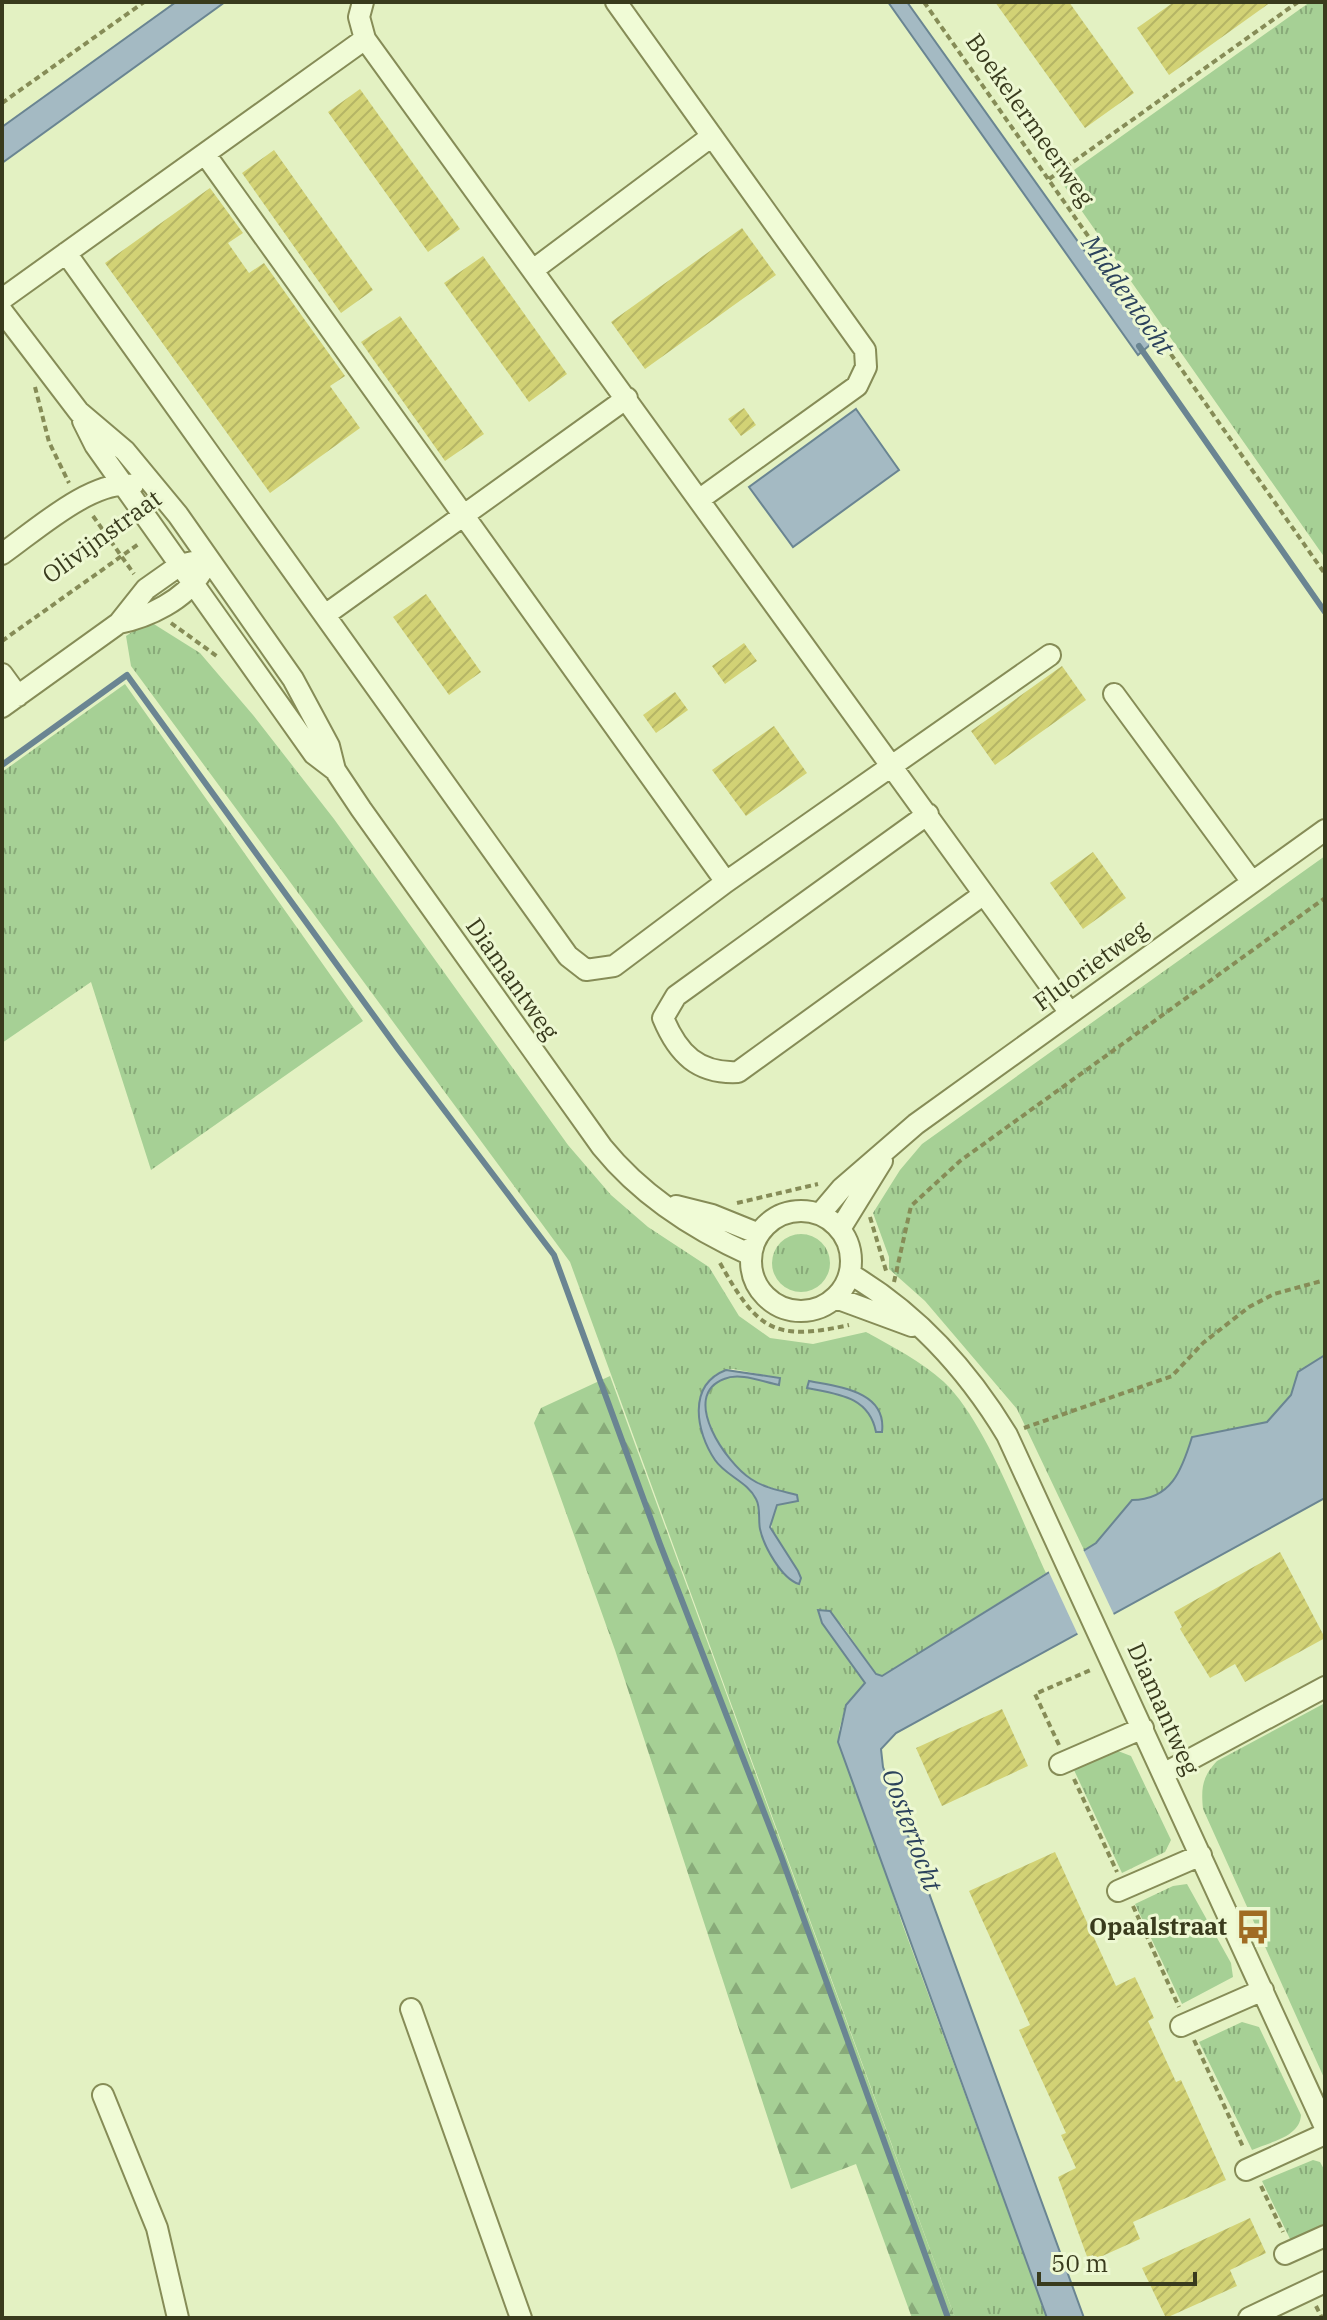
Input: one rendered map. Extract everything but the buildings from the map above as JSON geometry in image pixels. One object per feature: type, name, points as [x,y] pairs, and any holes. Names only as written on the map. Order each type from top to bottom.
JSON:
[{"type":"street","points":[[363,2],[359,17],[365,39],[894,765],[1070,1013]]},
{"type":"street","points":[[616,2],[865,350],[866,367],[857,386],[700,499]]},
{"type":"street","points":[[2,299],[365,39]]},
{"type":"street","points":[[533,270],[712,136]]},
{"type":"street","points":[[205,154],[726,882]]},
{"type":"street","points":[[66,253],[568,956],[586,970],[614,966],[726,882],[1050,655]]},
{"type":"street","name":"Diamantweg","points":[[2,311],[79,412],[95,445],[121,483],[314,754],[335,770],[602,1147],[627,1177],[706,1234],[751,1255]]},
{"type":"street","points":[[325,615],[627,398]]},
{"type":"street","name":"Diamantweg","points":[[79,412],[125,451],[209,559],[293,679],[329,746],[335,770]]},
{"type":"street","points":[[2,554],[80,498],[121,483],[156,488]]},
{"type":"street","points":[[2,674],[10,701],[119,623],[134,600],[180,565],[209,559]]},
{"type":"street","points":[[119,623],[145,618],[194,584],[209,559]]},
{"type":"street","points":[[1114,694],[1252,882]]},
{"type":"street","points":[[928,814],[676,996],[663,1018],[673,1042],[695,1062],[716,1073],[738,1072],[984,894]]},
{"type":"street","name":"Fluorietweg","points":[[820,1214],[842,1188],[916,1124],[1325,830]]},
{"type":"street","name":"Fluorietweg","points":[[840,1229],[890,1147]]},
{"type":"street","name":"Diamantweg","points":[[664,1203],[712,1215],[759,1234]]},
{"type":"street","points":[[809,1211],[820,1214],[840,1229],[849,1246],[850,1274],[836,1298],[809,1311],[778,1306],[757,1285],[751,1255],[759,1234],[786,1213],[809,1211]]},
{"type":"street","name":"Diamantweg","points":[[850,1274],[896,1302],[962,1369],[1007,1435],[1103,1637],[1325,2127]]},
{"type":"street","name":"Diamantweg","points":[[836,1298],[923,1330]]},
{"type":"street","points":[[1163,1774],[1325,1687]]},
{"type":"street","points":[[1063,1762],[1143,1728]]},
{"type":"street","points":[[1121,1890],[1201,1855]]},
{"type":"street","points":[[1184,2025],[1263,1990]]},
{"type":"street","points":[[411,2009],[521,2318]]},
{"type":"street","points":[[103,2095],[157,2228],[178,2318]]},
{"type":"street","points":[[1249,2168],[1325,2134]]},
{"type":"street","points":[[1288,2253],[1325,2236]]},
{"type":"street","points":[[1249,2318],[1317,2286]]},
{"type":"path","points":[[2,103],[144,2]]},
{"type":"path","name":"Boekelermeerweg","points":[[924,2],[1325,574]]},
{"type":"path","points":[[1048,179],[1298,2]]},
{"type":"path","name":"Olivijnstraat","points":[[2,641],[157,531]]},
{"type":"path","points":[[894,1283],[911,1206],[960,1161],[1325,898]]},
{"type":"path","points":[[736,1203],[832,1180]]},
{"type":"path","points":[[868,1209],[888,1278]]},
{"type":"path","points":[[713,1252],[750,1312],[778,1330],[815,1333],[852,1324]]},
{"type":"path","points":[[1007,1435],[1086,1403],[1172,1376],[1203,1343],[1249,1307],[1274,1294],[1325,1280]]},
{"type":"path","points":[[1112,1661],[1035,1694],[1063,1762],[1288,2253]]},
{"type":"path","points":[[1317,2286],[1322,2318]]},
{"type":"green space","points":[[1310,2],[1325,2],[1325,558],[1060,180]]},
{"type":"green space","points":[[149,621],[200,653],[334,819],[568,1145],[611,1195],[648,1227],[709,1267],[739,1316],[770,1338],[813,1344],[866,1332],[916,1361],[944,1382],[974,1421],[988,1446],[1046,1573],[882,1676],[876,1674],[842,1625],[818,1610],[865,1683],[846,1705],[839,1730],[902,1923],[1047,2318],[955,2318],[570,1262],[131,666],[126,636]],"holes":[[[733,1369],[780,1378],[778,1385],[758,1379],[729,1377],[711,1388],[706,1400],[712,1430],[730,1459],[761,1484],[797,1495],[797,1501],[778,1505],[772,1525],[778,1543],[801,1578],[793,1582],[765,1544],[756,1498],[715,1460],[708,1449],[699,1406],[708,1381],[718,1373]]]},
{"type":"green space","points":[[125,684],[363,1021],[151,1170],[91,982],[2,1043],[2,772]]},
{"type":"green space","points":[[1325,856],[1325,1355],[1298,1372],[1291,1395],[1267,1422],[1192,1437],[1173,1481],[1156,1495],[1132,1500],[1096,1543],[1084,1550],[1017,1409],[925,1301],[889,1269],[889,1257],[873,1213],[900,1170],[922,1144]]},
{"type":"green space","points":[[801,1234],[812,1236],[821,1243],[828,1252],[828,1274],[821,1283],[812,1290],[801,1292],[790,1290],[781,1283],[774,1274],[772,1263],[774,1252],[781,1243],[790,1236]]},
{"type":"green space","points":[[610,1376],[955,2318],[912,2318],[856,2164],[791,2189],[615,1650],[534,1423],[541,1408]]},
{"type":"green space","points":[[1325,1703],[1325,2080],[1203,1809],[1202,1795],[1205,1778],[1217,1761]]},
{"type":"green space","points":[[1118,1751],[1131,1756],[1171,1840],[1165,1852],[1122,1873],[1074,1770]]},
{"type":"green space","points":[[1187,1884],[1231,1963],[1233,1977],[1182,2004],[1135,1904],[1173,1886]]},
{"type":"green space","points":[[1242,2022],[1259,2027],[1301,2115],[1290,2134],[1252,2150],[1199,2042]]},
{"type":"green space","points":[[1313,2160],[1320,2162],[1325,2171],[1325,2226],[1291,2241],[1262,2181]]},
{"type":"water","points":[[176,2],[225,2],[2,163],[2,127]]},
{"type":"water","points":[[888,2],[907,2],[1151,344],[1138,355]]},
{"type":"water","points":[[856,409],[899,470],[793,547],[749,487]]},
{"type":"water","points":[[1325,1355],[1325,1498],[896,1733],[881,1749],[883,1767],[1084,2318],[1047,2318],[838,1742],[846,1705],[865,1683],[822,1623],[818,1610],[830,1611],[876,1674],[882,1676],[1096,1543],[1132,1500],[1156,1495],[1173,1481],[1192,1437],[1267,1422],[1291,1395],[1298,1372]]},
{"type":"water","points":[[726,1370],[780,1378],[779,1385],[744,1377],[724,1379],[711,1388],[706,1400],[706,1414],[720,1445],[741,1471],[762,1485],[797,1495],[798,1501],[777,1505],[770,1527],[798,1571],[801,1578],[799,1584],[780,1569],[765,1544],[756,1499],[720,1466],[703,1436],[700,1398],[705,1386]]},
{"type":"water","points":[[809,1381],[847,1389],[869,1399],[882,1418],[882,1432],[876,1432],[872,1420],[859,1404],[840,1395],[807,1388]]},
{"type":"pier","points":[[1082,1547],[1115,1617],[1079,1637],[1047,1568]]},
{"type":"waterway","name":"Middentocht","points":[[1139,346],[1325,612]]},
{"type":"waterway","points":[[2,765],[127,675],[398,1049],[554,1255],[660,1544],[781,1856],[948,2318]]},
{"type":"place","name":"Opaalstraat","points":[[1253,1927]]},
{"type":"water label","name":"Oostertocht","points":[[912,1830]]}]
